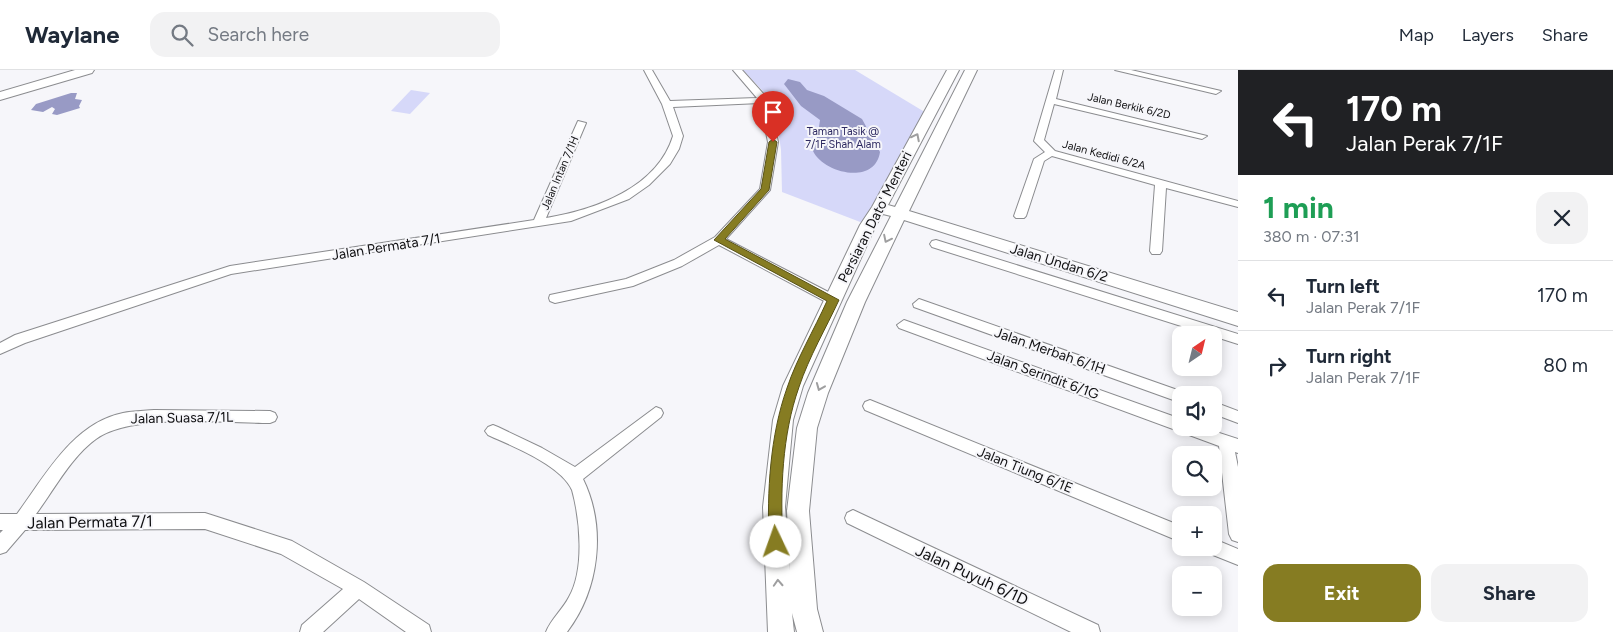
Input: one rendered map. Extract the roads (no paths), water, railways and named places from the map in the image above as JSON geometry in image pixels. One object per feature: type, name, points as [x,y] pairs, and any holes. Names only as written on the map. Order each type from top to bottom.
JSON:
[{"type":"main road","points":[[0,96],[74,72],[88,70]]},
{"type":"main road","name":"Persiaran Dato' Menteri","points":[[781,632],[774,507],[783,420],[793,386],[868,225],[880,207],[953,70]]},
{"type":"main road","name":"Persiaran Dato' Menteri","points":[[810,632],[804,609],[798,510],[807,428],[818,393],[856,302],[972,70]]},
{"type":"main road","name":"Jalan Undan 6/2","points":[[880,207],[1238,320]]},
{"type":"street","name":"Jalan Permata 7/1","points":[[0,349],[20,338],[230,270],[538,224],[567,218],[625,198],[645,183],[666,162],[674,149],[678,136],[667,104],[648,70]]},
{"type":"street","points":[[555,298],[629,283],[678,263],[719,240],[765,190],[773,142],[764,100],[737,70]]},
{"type":"street","name":"Jalan Kedidi 6/2A","points":[[1059,70],[1040,141],[1050,153],[1238,204]]},
{"type":"street","points":[[1120,70],[1216,92]]},
{"type":"street","points":[[667,104],[764,100]]},
{"type":"street","name":"Jalan Berkik 6/2D","points":[[1050,100],[1202,136]]},
{"type":"street","name":"Jalan Intan 7/1H","points":[[538,224],[581,123]]},
{"type":"street","points":[[1020,216],[1039,159],[1050,153]]},
{"type":"street","points":[[1156,251],[1161,183]]},
{"type":"street","points":[[719,240],[833,300]]},
{"type":"street","points":[[936,244],[1238,339]]},
{"type":"street","name":"Jalan Merbah 6/1H","points":[[919,304],[1172,394]]},
{"type":"street","name":"Jalan Serindit 6/1G","points":[[904,325],[1172,422]]},
{"type":"street","name":"Jalan Tiung 6/1E","points":[[870,406],[1172,530]]},
{"type":"street","points":[[1222,411],[1238,417]]},
{"type":"street","points":[[574,477],[656,413]]},
{"type":"street","name":"Jalan Suasa 7/1L","points":[[0,546],[20,523],[74,450],[91,434],[123,419],[154,416],[270,417]]},
{"type":"street","points":[[493,431],[525,445],[574,477],[585,505],[587,551],[580,595],[555,632]]},
{"type":"street","points":[[1210,436],[1232,444],[1238,534]]},
{"type":"street","name":"Jalan Puyuh 6/1D","points":[[853,518],[1091,632]]},
{"type":"street","name":"Jalan Permata 7/1","points":[[0,522],[205,521],[286,547],[358,588],[422,632]]},
{"type":"street","points":[[1222,550],[1238,557]]},
{"type":"street","points":[[309,632],[358,588]]},
{"type":"park label","name":"Taman Tasik @ 7/1F Shah Alam","points":[[843,137]]}]
